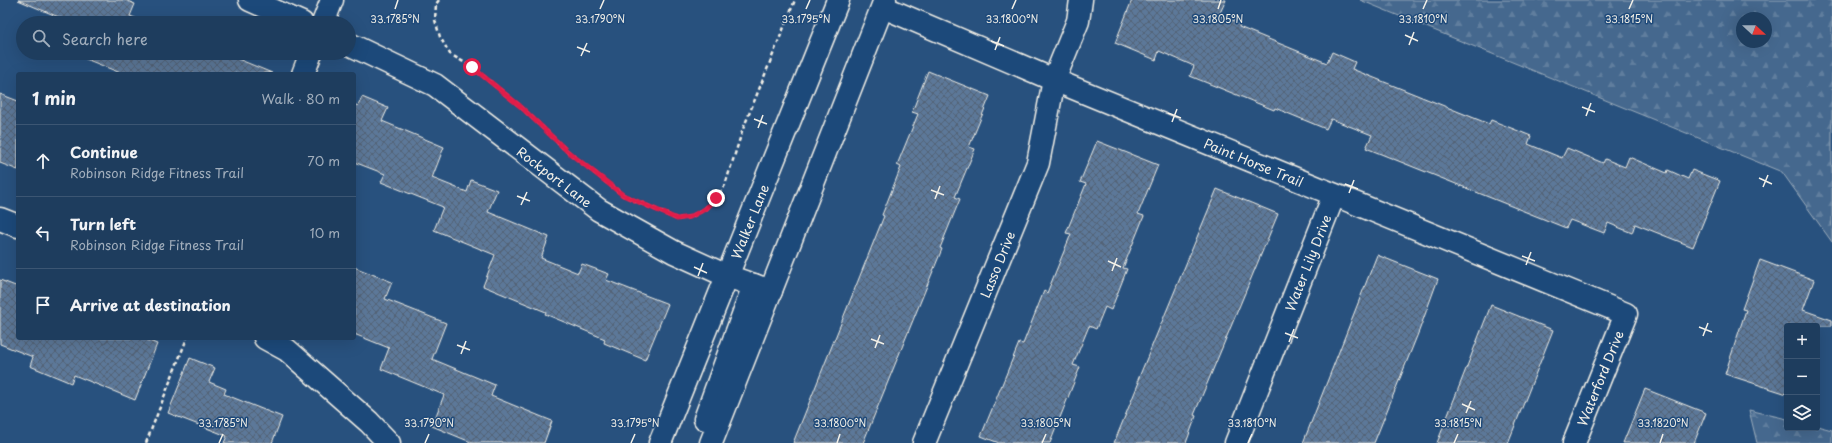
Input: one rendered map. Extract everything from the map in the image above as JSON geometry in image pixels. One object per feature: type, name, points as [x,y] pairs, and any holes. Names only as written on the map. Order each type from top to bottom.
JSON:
[{"type":"street","points":[[250,0],[286,16]]},
{"type":"street","points":[[326,16],[332,0]]},
{"type":"street","name":"Walker Lane","points":[[660,443],[838,0]]},
{"type":"street","name":"Lasso Drive","points":[[924,443],[1038,163],[1054,80],[1078,22],[1081,0]]},
{"type":"street","points":[[702,443],[701,431],[884,3]]},
{"type":"street","name":"Paint Horse Trail","points":[[884,3],[1054,80],[1626,314]]},
{"type":"street","name":"Rockport Lane","points":[[356,47],[435,85],[598,210],[674,252],[727,276],[762,288]]},
{"type":"street","points":[[304,72],[308,60]]},
{"type":"street","name":"Water Lily Drive","points":[[1236,443],[1334,195]]},
{"type":"street","points":[[0,219],[16,225]]},
{"type":"street","points":[[711,443],[762,288]]},
{"type":"street","name":"Waterford Drive","points":[[1574,443],[1626,314]]},
{"type":"street","points":[[270,340],[287,350],[369,422],[389,443]]},
{"type":"path","points":[[439,0],[436,4],[435,20],[440,37],[450,54],[472,67],[514,101],[567,151],[623,195],[677,219],[690,217],[705,209],[716,198],[725,185],[743,128],[795,0]]},
{"type":"path","points":[[146,443],[186,340]]},
{"type":"green space","points":[[1360,0],[1832,0],[1832,242],[1782,172]]},
{"type":"green space","points":[[1749,410],[1784,418],[1784,431],[1820,431],[1820,427],[1832,430],[1832,443],[1757,443]]},
{"type":"building","points":[[18,0],[125,0],[135,4],[130,16],[56,16]]},
{"type":"building","points":[[1132,0],[1226,0],[1219,15],[1240,23],[1239,27],[1327,63],[1332,52],[1355,62],[1352,69],[1489,124],[1491,120],[1531,136],[1528,144],[1562,158],[1567,148],[1603,163],[1605,159],[1625,167],[1629,157],[1667,173],[1668,170],[1688,179],[1692,170],[1720,181],[1693,247],[1635,224],[1632,233],[1608,223],[1604,233],[1570,220],[1566,228],[1366,148],[1372,135],[1331,119],[1326,129],[1190,76],[1194,66],[1159,51],[1156,60],[1115,43]]},
{"type":"building","points":[[88,60],[240,60],[270,72],[118,72]]},
{"type":"building","points":[[928,71],[990,96],[969,147],[975,149],[955,197],[960,199],[940,248],[942,249],[863,443],[793,443],[884,216],[882,215],[901,167],[897,165],[918,114],[912,112]]},
{"type":"building","points":[[0,94],[16,100],[16,169],[0,163]]},
{"type":"building","points":[[362,97],[388,108],[382,121],[444,147],[432,178],[467,192],[471,180],[497,190],[488,212],[549,237],[541,258],[578,273],[582,264],[609,274],[606,280],[668,304],[645,360],[604,343],[605,339],[545,314],[546,312],[483,286],[495,255],[434,230],[443,207],[381,182],[385,174],[356,163],[356,105],[358,106]]},
{"type":"building","points":[[1097,141],[1158,165],[1138,214],[1144,216],[1123,268],[1127,269],[1111,310],[1105,307],[1096,329],[1089,326],[1073,365],[1080,367],[1050,443],[999,443],[981,436],[1019,343],[1023,344],[1044,291],[1047,293],[1071,234],[1066,233],[1086,184],[1080,182]]},
{"type":"building","points":[[1217,189],[1278,214],[1194,415],[1196,416],[1186,443],[1114,443],[1139,382],[1137,382]]},
{"type":"building","points":[[1377,255],[1438,279],[1419,331],[1374,443],[1303,443]]},
{"type":"building","points":[[1760,260],[1814,280],[1803,310],[1832,320],[1832,326],[1820,326],[1820,323],[1784,323],[1784,393],[1725,374],[1746,310],[1742,309]]},
{"type":"building","points":[[356,268],[392,282],[385,299],[446,323],[432,359],[495,385],[491,396],[552,421],[544,443],[473,443],[432,426],[444,395],[381,369],[389,348],[356,335]]},
{"type":"building","points":[[0,280],[16,286],[16,340],[147,340],[157,344],[135,400],[74,375],[71,383],[30,366],[33,357],[0,344]]},
{"type":"building","points":[[1491,305],[1553,330],[1508,443],[1437,443]]},
{"type":"building","points":[[190,358],[215,368],[209,382],[226,389],[224,394],[282,417],[272,443],[224,443],[227,436],[168,413]]},
{"type":"building","points":[[1645,389],[1706,413],[1694,443],[1623,443]]},
{"type":"route","points":[[472,67],[520,106],[567,151],[623,195],[677,219],[690,217],[705,209],[716,198]]}]
